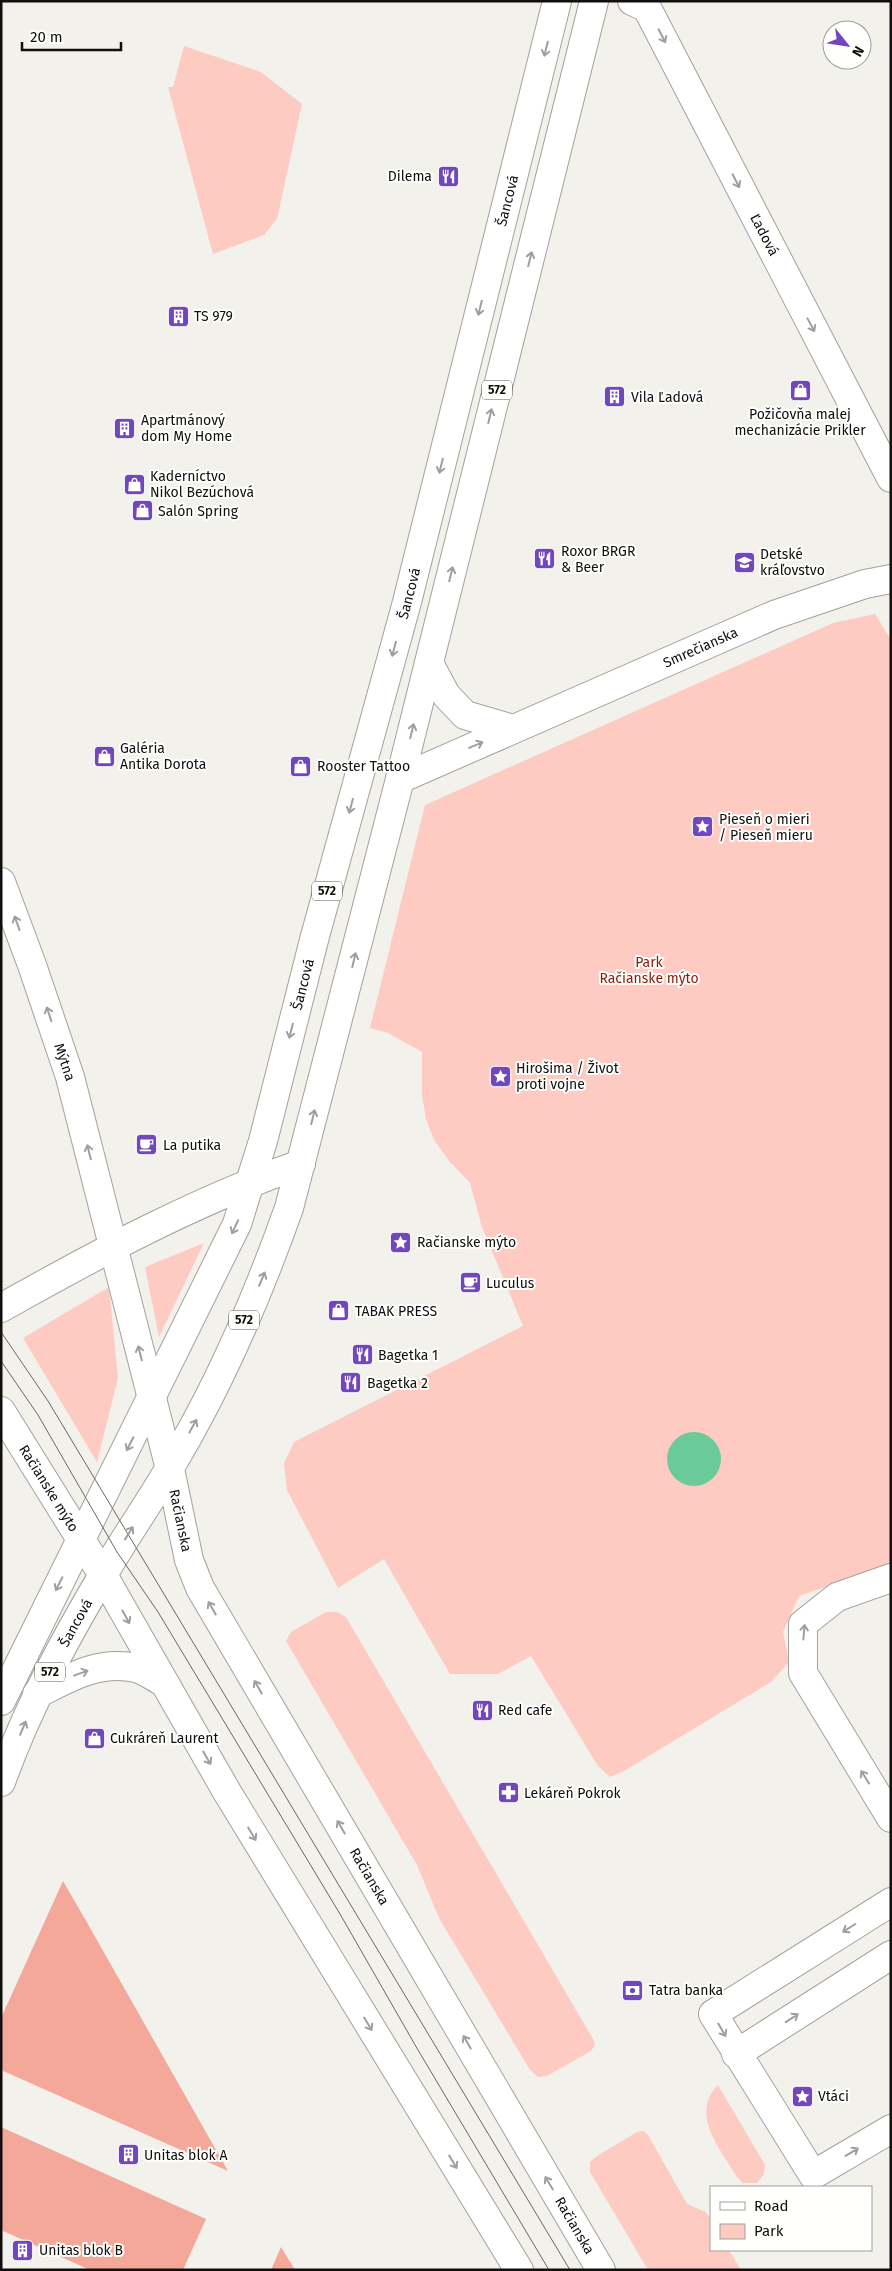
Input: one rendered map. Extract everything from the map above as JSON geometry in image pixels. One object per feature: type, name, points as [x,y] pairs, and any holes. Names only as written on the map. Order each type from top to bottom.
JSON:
[{"type":"main road","name":"Šancová","points":[[252,1181],[314,940],[407,602],[557,1]]},
{"type":"main road","name":"572","points":[[103,1575],[170,1469],[218,1380],[266,1269],[289,1208],[400,779],[594,1]]},
{"type":"main road","name":"Ľadová","points":[[632,1],[647,8],[891,478]]},
{"type":"main road","name":"Smrečianska","points":[[400,779],[774,615],[865,584],[891,579]]},
{"type":"main road","points":[[429,663],[446,695],[465,715],[513,729]]},
{"type":"main road","name":"Mýtna","points":[[1,882],[32,965],[70,1077],[114,1248]]},
{"type":"main road","points":[[2,1307],[114,1248],[252,1181],[300,1164]]},
{"type":"main road","name":"Račianske mýto","points":[[81,1541],[152,1400],[190,1316],[237,1224],[252,1181]]},
{"type":"main road","points":[[114,1248],[170,1469]]},
{"type":"main road","name":"Račianske mýto","points":[[1,1411],[103,1575]]},
{"type":"main road","name":"Račianska","points":[[170,1469],[189,1560],[200,1588],[601,2270]]},
{"type":"main road","name":"572","points":[[1,1701],[81,1541]]},
{"type":"main road","name":"Šancová","points":[[1,1782],[37,1694],[103,1575]]},
{"type":"main road","points":[[103,1575],[227,1792],[518,2270]]},
{"type":"main road","points":[[891,1578],[837,1597],[803,1624],[803,1673],[891,1818]]},
{"type":"main road","points":[[37,1694],[78,1673],[100,1667],[137,1668],[164,1682]]},
{"type":"main road","points":[[891,1902],[713,2014],[736,2054],[813,2175],[891,2129]]},
{"type":"main road","points":[[736,2054],[891,1955]]},
{"type":"green space","points":[[184,46],[261,72],[302,104],[277,219],[264,235],[213,254],[168,87],[173,87]]},
{"type":"green space","name":"Park Račianske mýto","points":[[875,614],[891,640],[891,1565],[799,1596],[783,1632],[789,1662],[771,1682],[624,1771],[610,1777],[598,1766],[531,1656],[498,1674],[450,1674],[384,1559],[338,1588],[287,1490],[284,1463],[294,1442],[523,1326],[482,1227],[470,1183],[450,1162],[434,1140],[426,1119],[422,1095],[422,1052],[388,1033],[370,1028],[425,805],[833,623]]},
{"type":"green space","points":[[204,1243],[159,1337],[145,1267]]},
{"type":"green space","points":[[109,1287],[118,1378],[97,1462],[23,1338]]},
{"type":"green space","points":[[326,1612],[337,1612],[346,1617],[593,2039],[595,2045],[591,2051],[547,2076],[538,2077],[530,2070],[439,1918],[417,1865],[286,1641],[291,1632]]},
{"type":"green space","points":[[718,2085],[765,2165],[764,2174],[757,2183],[743,2183],[737,2177],[716,2144],[711,2132],[706,2108],[710,2096]]},
{"type":"green space","points":[[643,2131],[648,2135],[687,2204],[706,2212],[710,2218],[710,2251],[730,2251],[741,2270],[648,2270],[590,2172],[590,2162],[597,2156],[637,2132]]},
{"type":"shaded area","points":[[689,1432],[699,1432],[709,1436],[717,1444],[721,1459],[717,1474],[709,1482],[699,1486],[689,1486],[679,1482],[671,1474],[667,1464],[667,1454],[671,1444],[679,1436]]},
{"type":"shaded area","points":[[63,1881],[228,2171],[1,2070],[1,2018]]},
{"type":"shaded area","points":[[1,2127],[206,2219],[183,2270],[90,2270],[1,2230]]},
{"type":"shaded area","points":[[281,2247],[295,2270],[271,2270]]},
{"type":"tram line","points":[[1,1332],[48,1401],[570,2270]]},
{"type":"tram line","points":[[1,1361],[38,1415],[117,1552],[158,1612],[340,1914],[418,2050],[549,2270]]},
{"type":"place","name":"Dilema","points":[[448,176]]},
{"type":"place","name":"TS 979","points":[[178,316]]},
{"type":"place","name":"Požičovňa malej mechanizácie Prikler","points":[[800,391]]},
{"type":"place","name":"Vila Ľadová","points":[[615,397]]},
{"type":"place","name":"Apartmánový dom My Home","points":[[125,428]]},
{"type":"place","name":"Kaderníctvo Nikol Bezúchová","points":[[134,484]]},
{"type":"place","name":"Salón Spring","points":[[142,511]]},
{"type":"place","name":"Roxor BRGR & Beer","points":[[545,559]]},
{"type":"place","name":"Detské kráľovstvo","points":[[744,562]]},
{"type":"place","name":"Galéria Antika Dorota","points":[[104,756]]},
{"type":"place","name":"Rooster Tattoo","points":[[301,766]]},
{"type":"place","name":"Pieseň o mieri / Pieseň mieru","points":[[703,827]]},
{"type":"place","name":"Hirošima / Život proti vojne","points":[[500,1076]]},
{"type":"place","name":"La putika","points":[[147,1145]]},
{"type":"place","name":"Račianske mýto","points":[[401,1242]]},
{"type":"place","name":"Luculus","points":[[470,1283]]},
{"type":"place","name":"TABAK PRESS","points":[[339,1311]]},
{"type":"place","name":"Bagetka 1","points":[[362,1355]]},
{"type":"place","name":"Bagetka 2","points":[[351,1383]]},
{"type":"place","name":"Red cafe","points":[[482,1710]]},
{"type":"place","name":"Cukráreň Laurent","points":[[94,1738]]},
{"type":"place","name":"Lekáreň Pokrok","points":[[508,1793]]},
{"type":"place","name":"Tatra banka","points":[[633,1990]]},
{"type":"place","name":"Vtáci","points":[[802,2096]]},
{"type":"place","name":"Unitas blok A","points":[[128,2155]]},
{"type":"place","name":"Unitas blok B","points":[[23,2250]]}]
